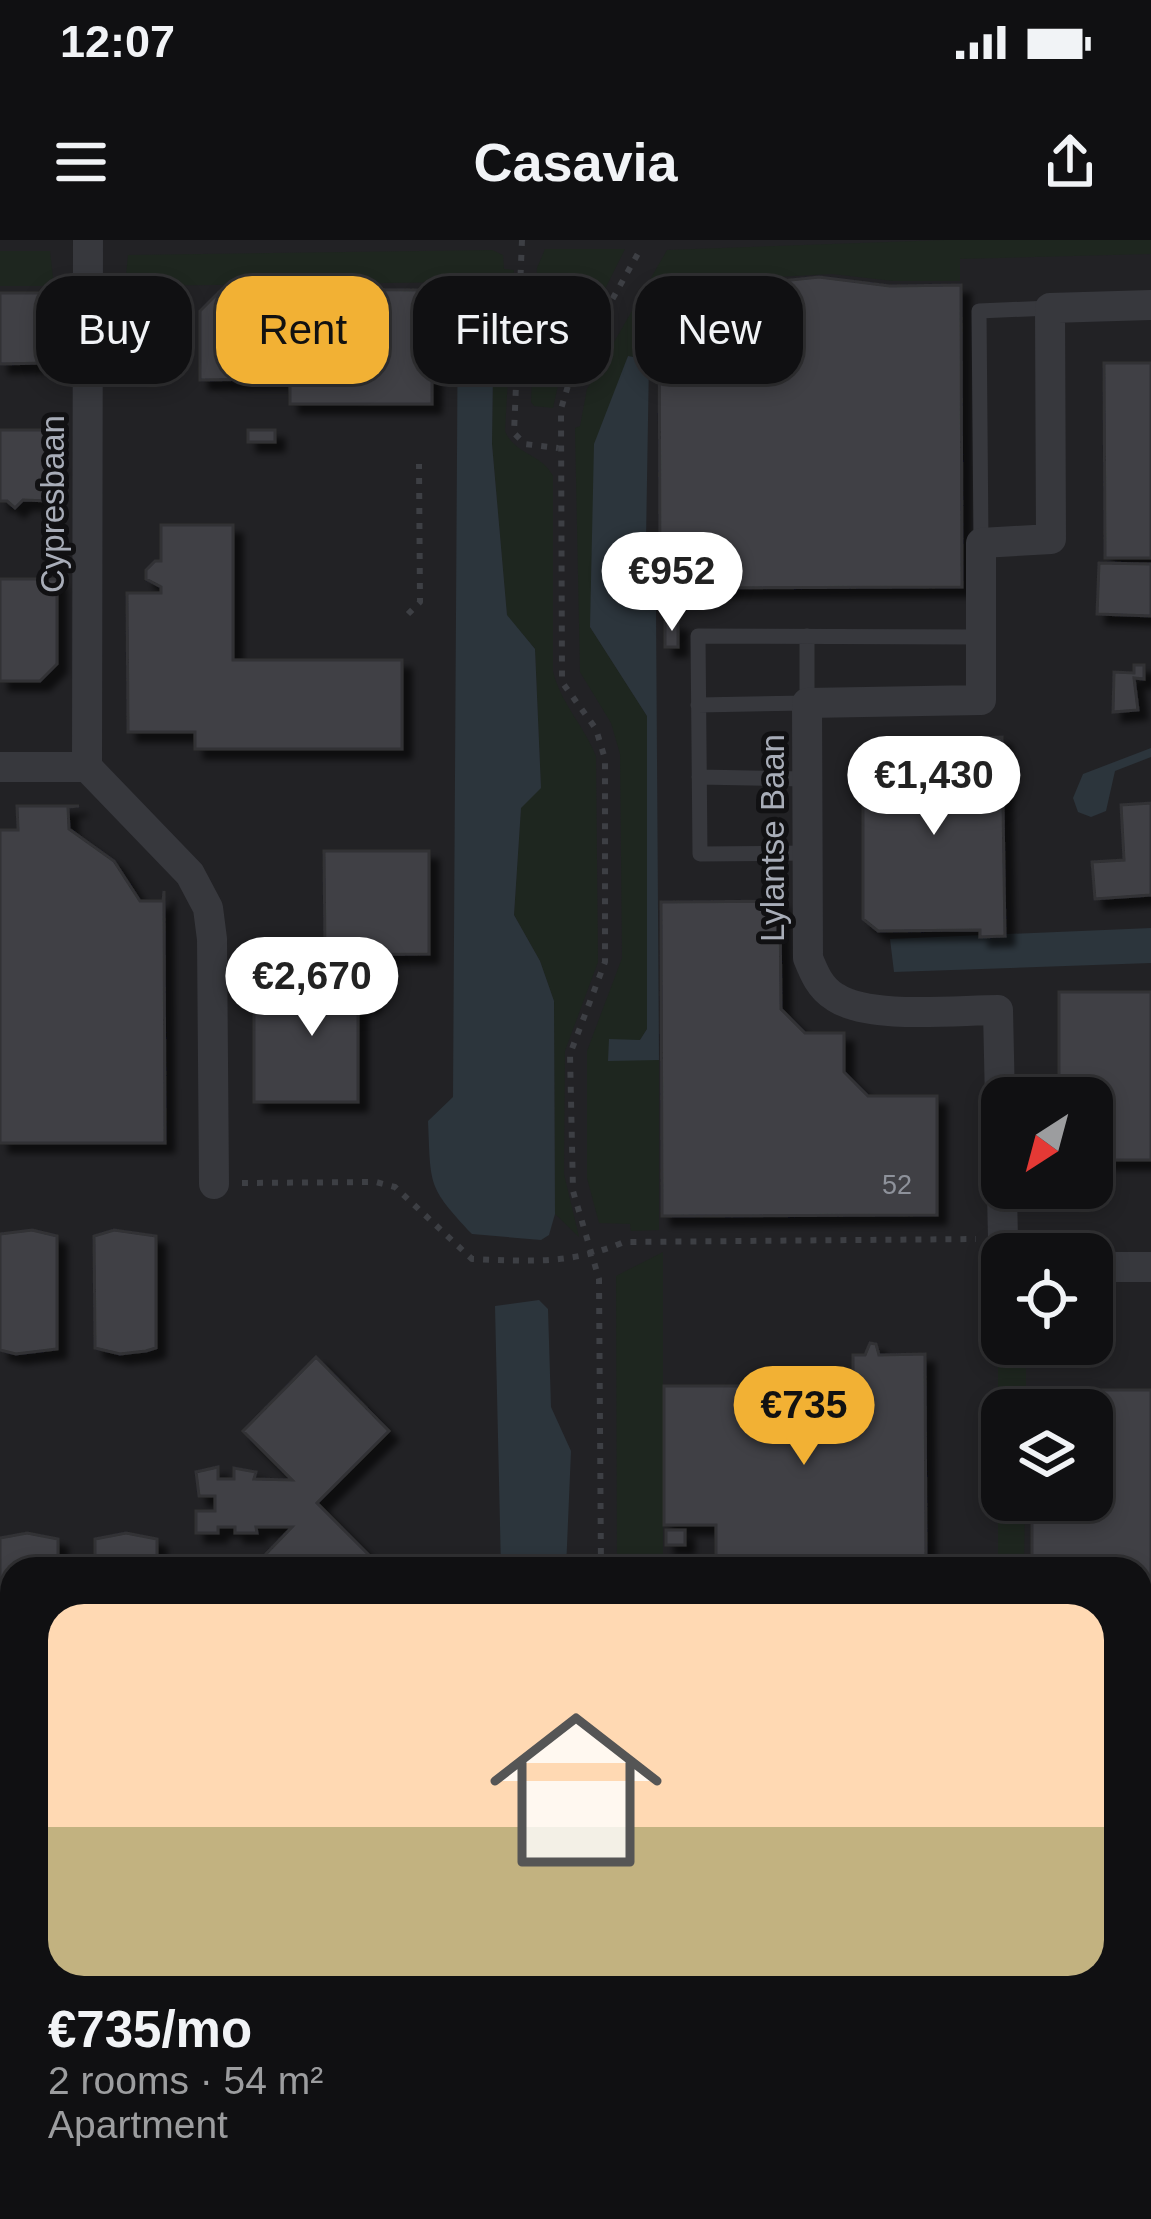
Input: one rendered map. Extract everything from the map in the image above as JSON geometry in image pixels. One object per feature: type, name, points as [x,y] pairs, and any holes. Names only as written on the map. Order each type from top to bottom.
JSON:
[{"type":"street","name":"Cypresbaan","points":[[87,767],[88,240]]},
{"type":"street","points":[[981,543],[1051,539],[1051,308],[1151,305]]},
{"type":"street","name":"Lylantse Baan","points":[[981,543],[982,700],[807,703],[808,958],[817,980],[834,997],[860,1009],[998,1010],[1007,1233]]},
{"type":"street","points":[[0,766],[87,767],[190,874],[208,908],[214,1184]]},
{"type":"street","points":[[1113,1267],[1151,1267]]},
{"type":"lane","points":[[981,543],[980,310],[1051,308]]},
{"type":"lane","points":[[807,853],[700,854],[698,637],[980,637]]},
{"type":"lane","points":[[698,705],[807,703],[807,637]]},
{"type":"lane","points":[[699,777],[807,778]]},
{"type":"path","points":[[522,240],[514,433],[525,444],[560,448]]},
{"type":"path","points":[[601,1557],[598,1280],[573,1191],[570,1054],[605,962],[605,759],[596,729],[562,682],[561,410],[573,369],[640,250]]},
{"type":"path","points":[[408,614],[420,602],[419,464]]},
{"type":"path","points":[[214,1184],[376,1182],[395,1187],[472,1259],[559,1262],[592,1256],[625,1242],[981,1246]]},
{"type":"shaded area","points":[[0,240],[1151,240],[1151,1557],[0,1557]]},
{"type":"shaded area","points":[[944,240],[1151,240],[1151,254],[960,259],[960,281],[893,281],[832,274],[652,276],[667,250]]},
{"type":"shaded area","points":[[545,249],[625,249],[611,277],[537,276]]},
{"type":"shaded area","points":[[492,250],[503,255],[504,269],[514,270],[514,276],[413,276],[413,283],[389,283],[389,276],[216,276],[216,285],[192,285],[192,276],[126,276],[128,255]]},
{"type":"shaded area","points":[[0,251],[50,251],[53,276],[36,276],[36,286],[0,286]]},
{"type":"shaded area","points":[[635,306],[635,357],[628,356],[590,627],[647,716],[647,1029],[640,1040],[608,1060],[659,1060],[659,1230],[631,1231],[630,1224],[599,1223],[587,1178],[587,1051],[622,958],[620,754],[611,723],[580,672],[575,428],[580,426],[590,384],[611,384],[611,347]]},
{"type":"shaded area","points":[[628,356],[635,357],[635,384],[649,384],[645,601],[656,608],[659,1060],[608,1061],[609,1039],[640,1040],[647,1029],[647,716],[590,627],[594,444]]},
{"type":"shaded area","points":[[457,384],[493,384],[492,444],[507,615],[535,649],[541,788],[521,808],[514,915],[540,961],[554,1001],[555,1214],[549,1235],[541,1240],[472,1234],[439,1194],[430,1159],[428,1121],[453,1097]]},
{"type":"shaded area","points":[[493,384],[508,384],[505,431],[553,476],[553,671],[596,756],[598,962],[565,1051],[564,1174],[579,1237],[555,1214],[554,1001],[540,961],[514,915],[521,807],[541,787],[535,649],[507,616],[492,444]]},
{"type":"shaded area","points":[[532,384],[558,384],[553,408],[531,402]]},
{"type":"shaded area","points":[[1151,748],[1151,757],[1115,771],[1106,811],[1091,817],[1078,812],[1073,798],[1083,774]]},
{"type":"shaded area","points":[[1151,928],[1151,963],[894,972],[890,939]]},
{"type":"shaded area","points":[[663,1252],[663,1557],[617,1557],[616,1276]]},
{"type":"shaded area","points":[[539,1300],[548,1309],[551,1407],[571,1451],[567,1557],[501,1557],[495,1306]]},
{"type":"shaded area","points":[[998,1365],[1026,1365],[1026,1389],[998,1389]]},
{"type":"shaded area","points":[[998,1521],[1025,1521],[1024,1557],[998,1557]]},
{"type":"building","points":[[803,279],[890,286],[961,285],[962,587],[660,588],[659,384],[803,384]]},
{"type":"building","points":[[389,290],[413,290],[413,384],[432,384],[432,404],[290,404],[290,384],[389,384]]},
{"type":"building","points":[[0,293],[36,293],[36,363],[0,364]]},
{"type":"building","points":[[216,295],[216,380],[200,380],[200,311]]},
{"type":"building","points":[[1104,363],[1151,363],[1151,558],[1105,558]]},
{"type":"building","points":[[0,430],[47,430],[47,456],[57,465],[47,475],[47,501],[23,500],[15,508],[0,501]]},
{"type":"building","points":[[248,430],[275,430],[275,442],[248,442]]},
{"type":"building","points":[[161,525],[233,525],[233,660],[402,660],[402,749],[195,749],[195,732],[128,732],[127,593],[161,593],[161,587],[146,579],[146,570],[161,561]]},
{"type":"building","points":[[1099,563],[1151,564],[1151,616],[1097,614]]},
{"type":"building","points":[[0,579],[57,579],[57,664],[40,681],[0,681]]},
{"type":"building","points":[[665,622],[678,622],[678,647],[665,647]]},
{"type":"building","points":[[1134,665],[1144,665],[1144,679],[1134,678],[1138,710],[1113,712],[1114,672],[1134,673]]},
{"type":"building","points":[[1002,737],[1005,936],[980,937],[980,930],[878,931],[863,919],[863,757],[876,745],[978,744],[978,738]]},
{"type":"building","points":[[1151,803],[1151,895],[1095,899],[1092,862],[1124,860],[1121,805]]},
{"type":"building","points":[[17,806],[79,806],[68,807],[69,829],[114,861],[140,901],[163,901],[164,891],[165,1143],[0,1143],[0,830],[18,830]]},
{"type":"building","points":[[324,851],[429,851],[429,954],[325,955]]},
{"type":"building","points":[[780,901],[781,1009],[805,1033],[844,1033],[844,1072],[868,1096],[937,1096],[937,1215],[662,1216],[661,902]]},
{"type":"building","points":[[325,955],[370,955],[370,1002],[358,1002],[358,1102],[254,1102],[254,998],[325,998]]},
{"type":"building","points":[[1059,992],[1151,992],[1151,1160],[1113,1160],[1113,1077],[1059,1077]]},
{"type":"building","points":[[32,1230],[57,1236],[57,1349],[16,1354],[0,1350],[0,1234]]},
{"type":"building","points":[[114,1230],[156,1236],[156,1348],[120,1354],[95,1348],[94,1236]]},
{"type":"building","points":[[870,1343],[876,1344],[879,1355],[925,1354],[926,1557],[716,1557],[716,1525],[664,1525],[664,1386],[853,1386],[853,1355],[865,1355]]},
{"type":"building","points":[[316,1357],[389,1431],[317,1503],[371,1557],[263,1557],[292,1527],[256,1527],[257,1533],[235,1533],[235,1527],[218,1527],[218,1533],[196,1533],[196,1511],[215,1511],[215,1496],[199,1496],[196,1472],[218,1467],[218,1479],[234,1479],[234,1468],[256,1472],[254,1479],[292,1480],[243,1431]]},
{"type":"building","points":[[1113,1390],[1151,1390],[1151,1557],[1032,1557],[1032,1521],[1113,1521]]},
{"type":"building","points":[[666,1530],[685,1530],[685,1545],[666,1545]]},
{"type":"building","points":[[27,1533],[58,1539],[58,1557],[0,1557],[0,1538]]},
{"type":"building","points":[[126,1533],[157,1539],[157,1557],[95,1557],[95,1539]]}]
